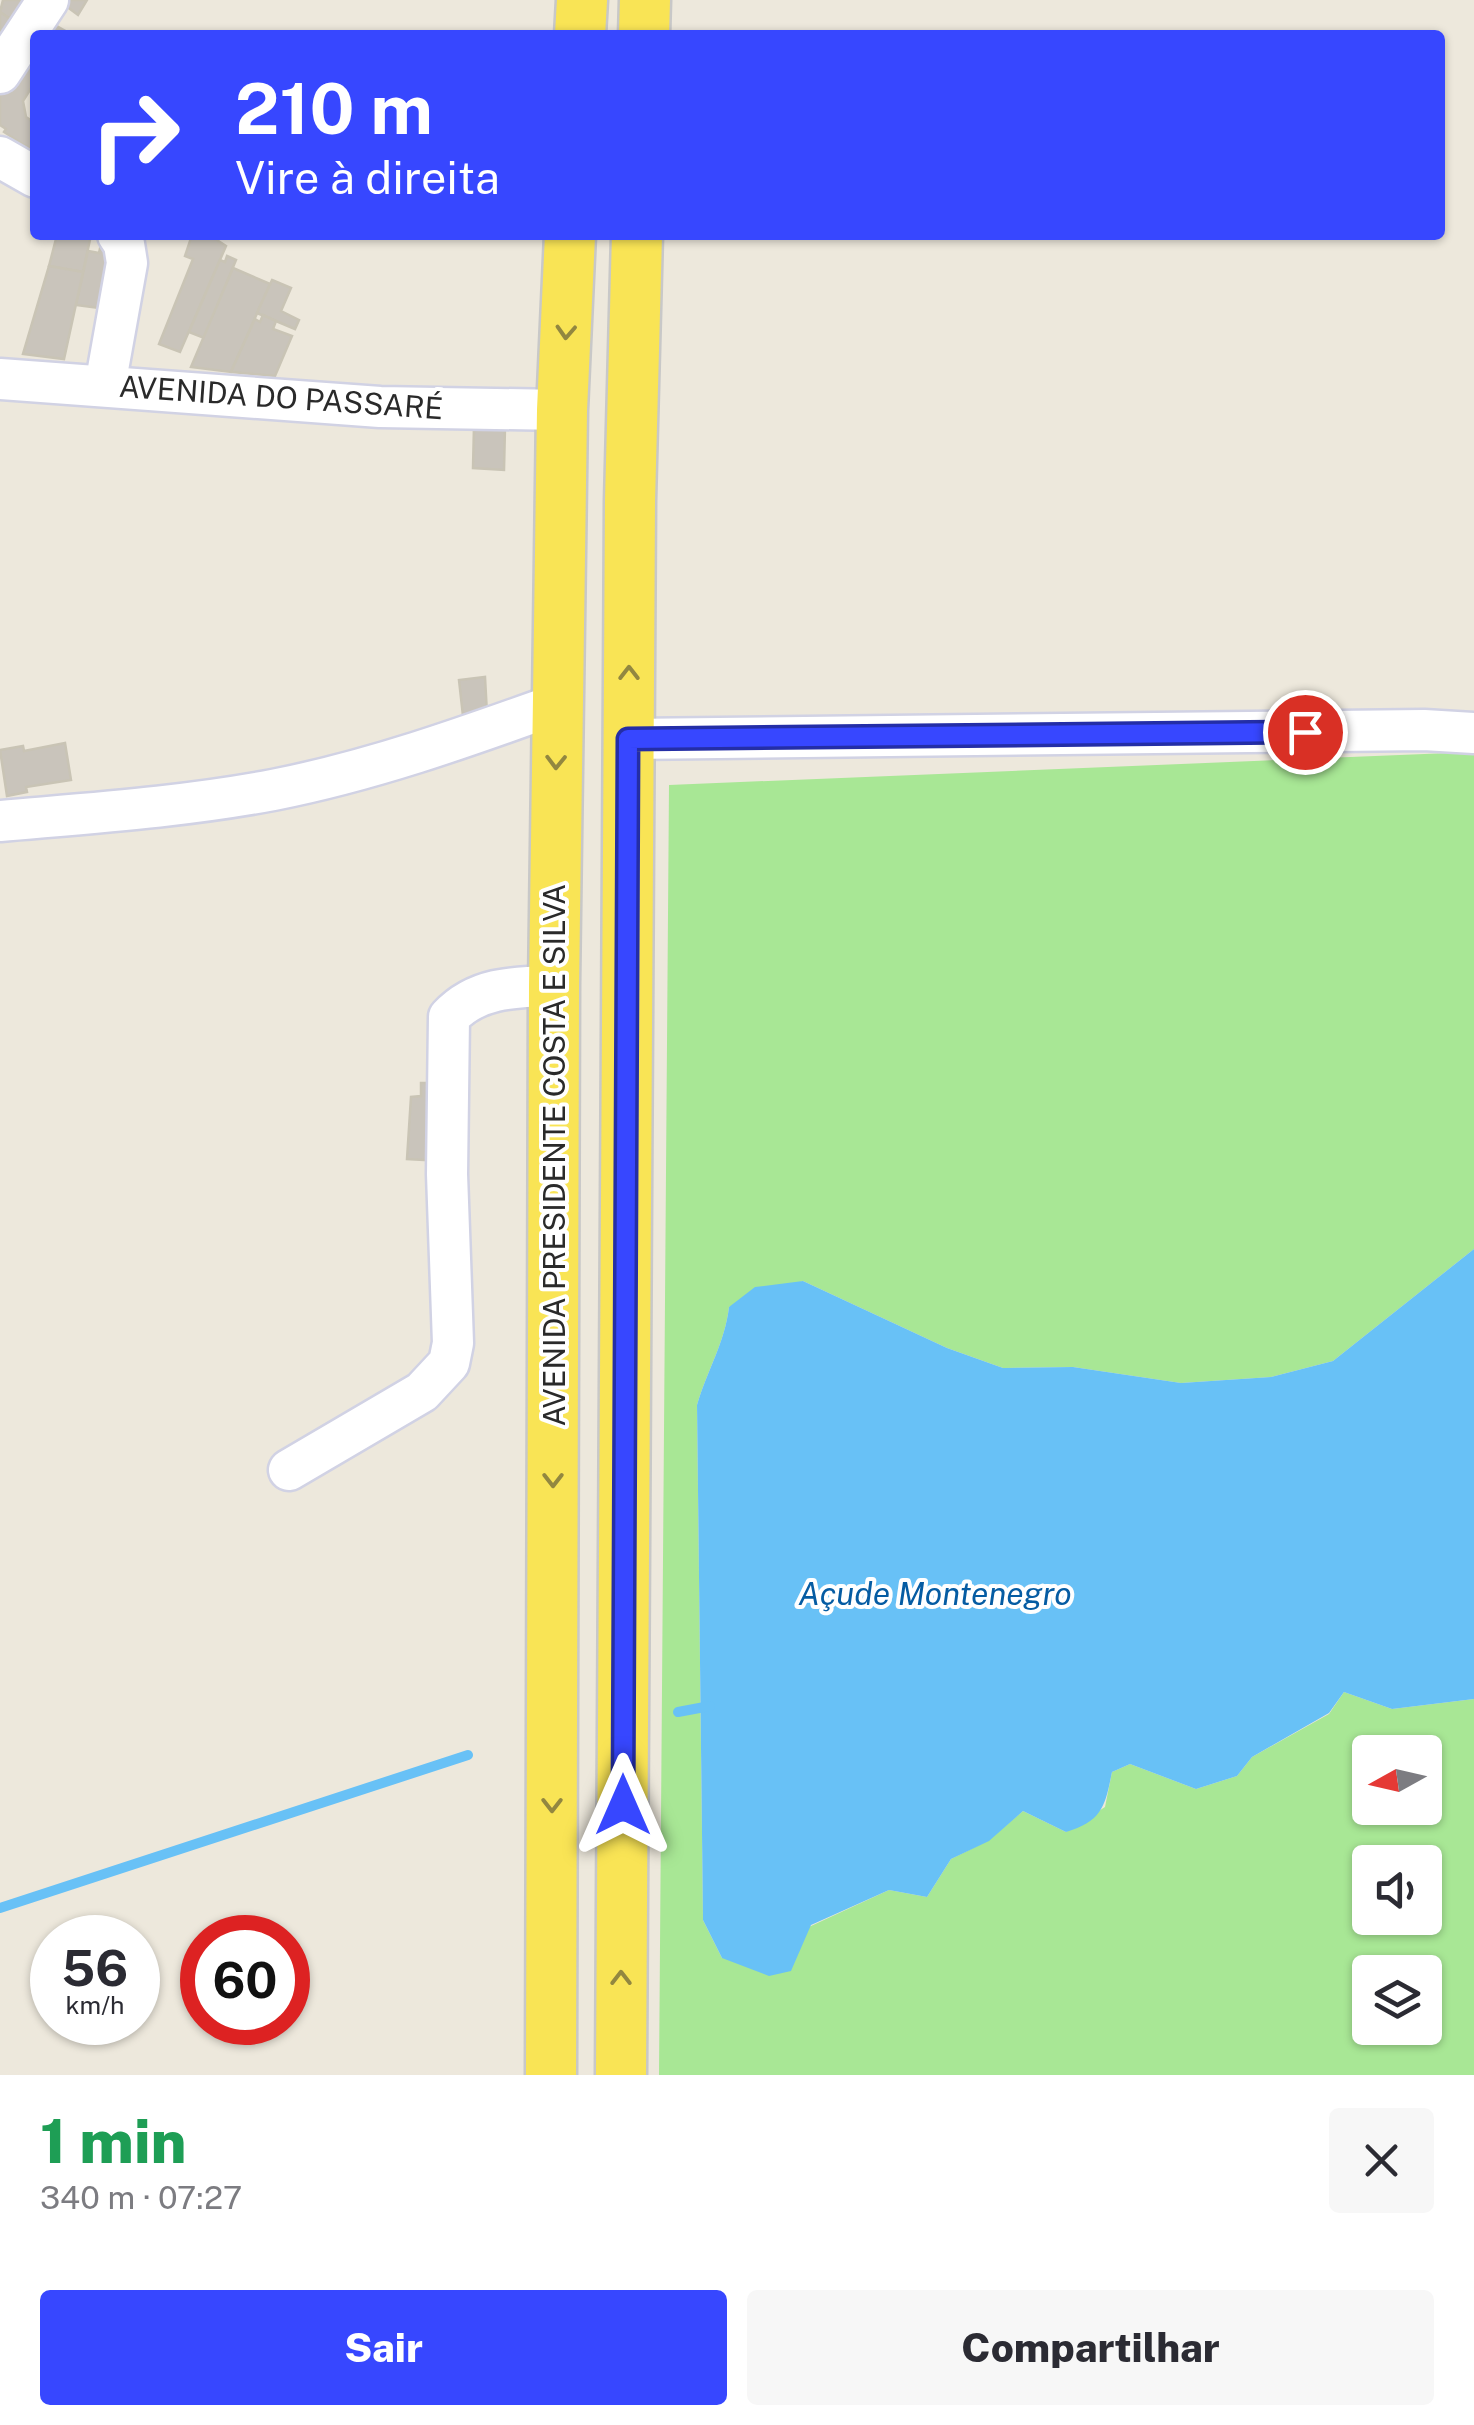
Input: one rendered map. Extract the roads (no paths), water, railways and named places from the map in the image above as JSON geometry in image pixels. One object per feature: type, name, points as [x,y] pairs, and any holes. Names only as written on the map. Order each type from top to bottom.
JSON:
[{"type":"main road","points":[[580,30],[582,0]]},
{"type":"main road","name":"AVENIDA PRESIDENTE COSTA E SILVA","points":[[551,2075],[557,704],[562,410],[570,240]]},
{"type":"main road","points":[[620,2075],[630,501],[637,240]]},
{"type":"main road","points":[[555,934],[627,934]]},
{"type":"main road","points":[[554,1009],[629,1032]]},
{"type":"street","points":[[0,72],[48,0]]},
{"type":"street","points":[[0,157],[30,173]]},
{"type":"street","points":[[105,386],[126,263],[121,240]]},
{"type":"street","name":"AVENIDA DO PASSARÉ","points":[[0,379],[380,406],[562,410]]},
{"type":"street","points":[[0,821],[178,804],[272,790],[404,758],[557,704]]},
{"type":"street","points":[[628,739],[1424,730],[1474,734]]},
{"type":"street","points":[[288,1470],[422,1392],[449,1364],[453,1342],[446,1174],[449,1017],[480,994],[514,987],[554,1009]]},
{"type":"water","name":"Açude Montenegro","points":[[1474,1249],[1474,1699],[1392,1709],[1344,1692],[1329,1713],[1252,1757],[1237,1776],[1196,1789],[1130,1764],[1112,1772],[1100,1811],[1078,1828],[1066,1832],[1023,1811],[989,1841],[951,1859],[927,1897],[889,1890],[811,1925],[791,1971],[769,1976],[722,1958],[703,1920],[697,1405],[724,1332],[729,1307],[755,1287],[803,1281],[947,1348],[1003,1368],[1073,1367],[1181,1383],[1271,1377],[1333,1361]]},
{"type":"waterway","points":[[678,1712],[710,1706]]},
{"type":"waterway","points":[[0,1908],[468,1755]]}]
